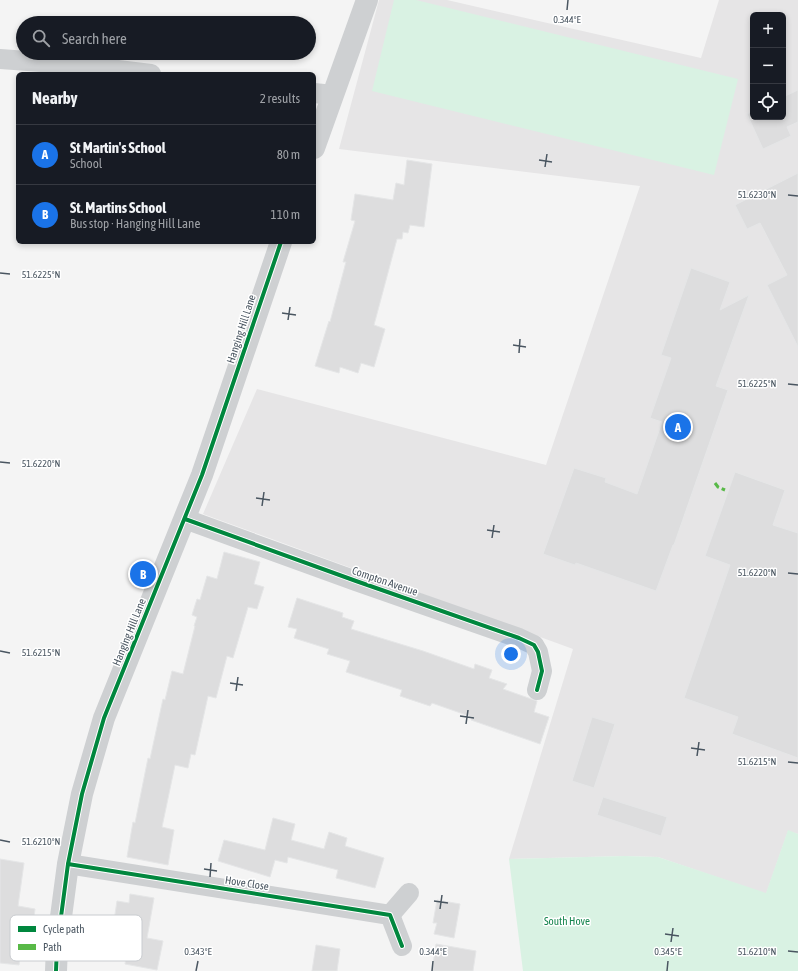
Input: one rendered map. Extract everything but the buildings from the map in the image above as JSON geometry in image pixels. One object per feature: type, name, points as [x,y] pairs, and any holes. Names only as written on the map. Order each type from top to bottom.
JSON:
[{"type":"street","points":[[316,136],[323,94],[367,0]]},
{"type":"street","points":[[0,59],[68,64],[134,72]]},
{"type":"street","name":"Hanging Hill Lane","points":[[61,915],[68,864],[82,794],[104,718],[202,475],[280,244]]},
{"type":"street","name":"Compton Avenue","points":[[184,519],[534,645],[538,652],[542,671],[537,690]]},
{"type":"street","name":"Hove Close","points":[[68,864],[390,915]]},
{"type":"street","points":[[402,946],[390,915],[409,893]]},
{"type":"street","name":"Hanging Hill Lane","points":[[56,961],[56,971]]},
{"type":"shaded area","points":[[379,0],[447,0],[701,58],[719,0],[798,0],[798,834],[788,831],[766,894],[658,857],[625,856],[509,859],[573,649],[203,514],[257,389],[546,465],[640,186],[339,149]]},
{"type":"green space","points":[[394,0],[416,0],[738,79],[714,175],[372,91]]},
{"type":"green space","name":"South Hove","points":[[788,830],[798,834],[798,971],[523,971],[509,859],[625,856],[658,857],[766,893]]},
{"type":"marked path","points":[[715,483],[718,487],[725,490]]},
{"type":"cycle path","points":[[61,915],[68,864],[82,794],[104,718],[202,475],[280,244]]},
{"type":"cycle path","points":[[185,519],[519,638],[534,645],[538,652],[542,671],[537,690]]},
{"type":"cycle path","points":[[68,864],[390,915],[402,946]]},
{"type":"cycle path","points":[[56,961],[56,971]]},
{"type":"place","name":"St Martin's School","points":[[678,427]]},
{"type":"place","name":"St. Martins School","points":[[143,574]]}]
